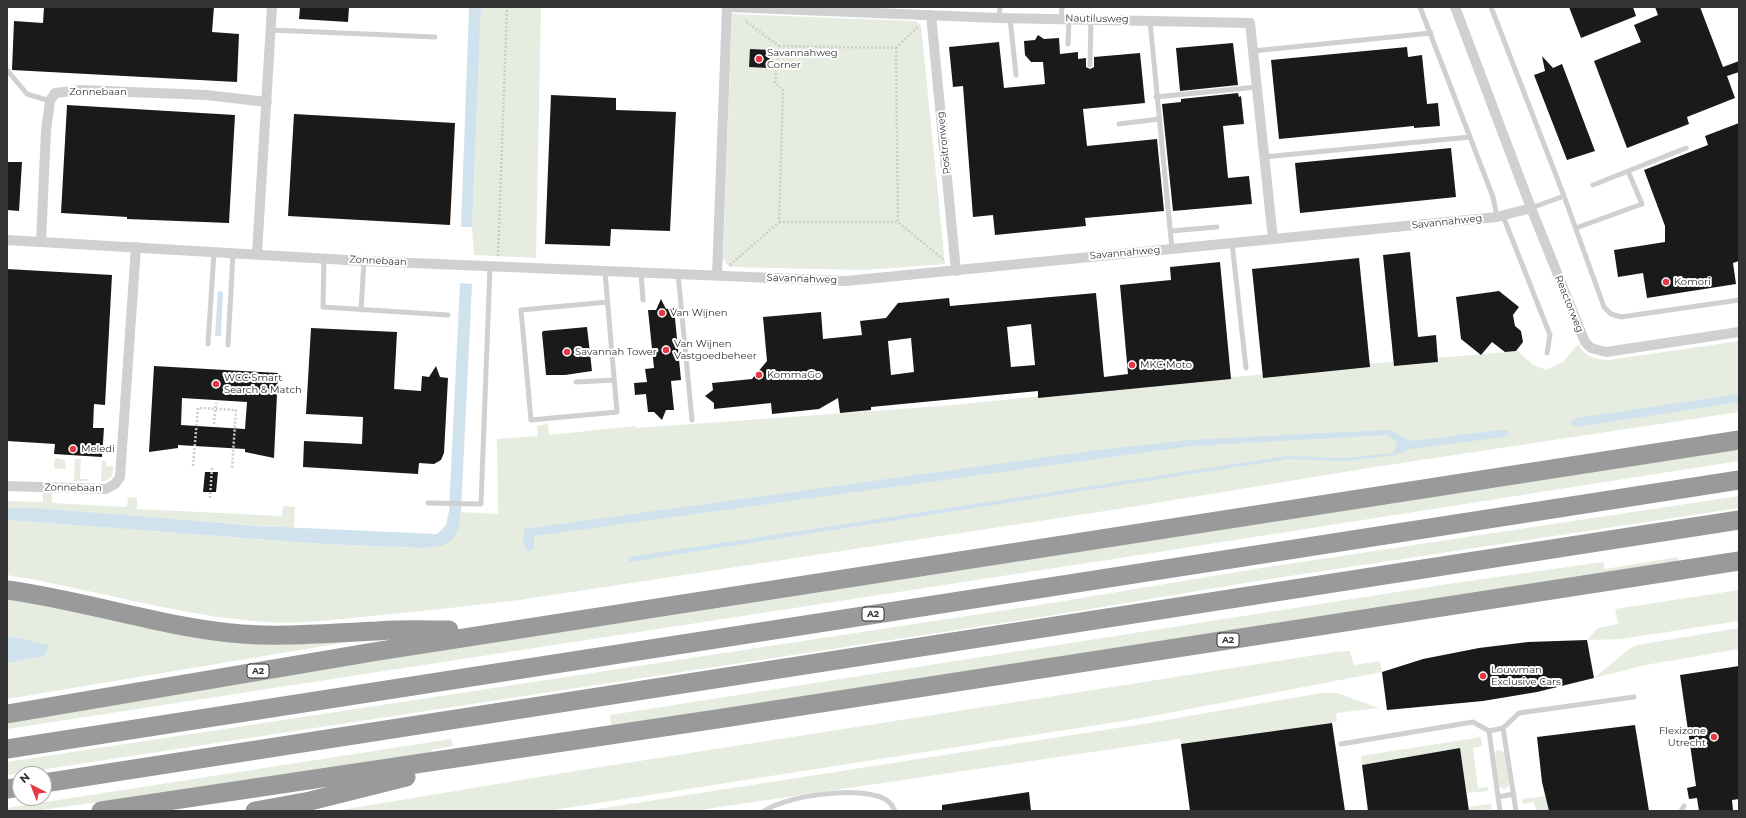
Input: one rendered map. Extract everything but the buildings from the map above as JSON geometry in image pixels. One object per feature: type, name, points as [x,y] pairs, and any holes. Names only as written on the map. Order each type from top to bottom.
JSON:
[{"type":"highway","name":"A2","points":[[7,714],[509,630],[1739,440]]},
{"type":"highway","name":"A2","points":[[7,749],[1739,480]]},
{"type":"highway","points":[[52,782],[1739,520]]},
{"type":"highway","name":"A2","points":[[101,811],[517,750],[1739,561]]},
{"type":"highway","name":"A2","points":[[7,590],[63,599],[185,626],[233,633],[286,635],[377,630],[509,630]]},
{"type":"highway","name":"A2","points":[[255,811],[310,802],[517,750]]},
{"type":"street","points":[[257,253],[272,7]]},
{"type":"street","points":[[717,276],[727,7]]},
{"type":"street","name":"Nautilusweg","points":[[727,7],[999,18],[1250,23],[1273,239]]},
{"type":"street","name":"Reactorweg","points":[[1456,7],[1581,334],[1591,348],[1606,352],[1739,332]]},
{"type":"street","name":"Positronweg","points":[[931,15],[956,271]]},
{"type":"street","name":"Zonnebaan","points":[[50,101],[55,93],[82,90],[206,95],[267,102]]},
{"type":"street","points":[[41,242],[43,178],[50,101]]},
{"type":"street","name":"Savannahweg","points":[[494,267],[846,280],[956,271],[1500,217],[1532,208]]},
{"type":"street","name":"Zonnebaan","points":[[7,240],[233,253],[257,253],[364,261],[494,267]]},
{"type":"street","name":"Zonnebaan","points":[[7,486],[106,489],[115,484],[120,477],[136,247]]},
{"type":"lane","points":[[999,18],[1000,7]]},
{"type":"lane","points":[[1062,7],[1068,44]]},
{"type":"lane","points":[[1420,7],[1500,217],[1550,335],[1548,353]]},
{"type":"lane","points":[[1491,7],[1564,196],[1604,307],[1611,314],[1621,317],[1739,300]]},
{"type":"lane","points":[[1010,18],[1016,74]]},
{"type":"lane","points":[[1090,65],[1091,19]]},
{"type":"lane","points":[[1150,21],[1156,97],[1172,249]]},
{"type":"lane","points":[[271,30],[436,37]]},
{"type":"lane","points":[[1253,51],[1430,34]]},
{"type":"lane","points":[[7,70],[27,94],[50,101]]},
{"type":"lane","points":[[1156,97],[1258,87]]},
{"type":"lane","points":[[1119,124],[1159,119]]},
{"type":"lane","points":[[1264,157],[1470,137]]},
{"type":"lane","points":[[1593,185],[1686,148]]},
{"type":"lane","points":[[1576,228],[1642,204],[1628,171]]},
{"type":"lane","points":[[1532,208],[1564,196]]},
{"type":"lane","points":[[1171,231],[1217,227]]},
{"type":"lane","points":[[1232,243],[1246,368]]},
{"type":"lane","points":[[208,344],[214,252]]},
{"type":"lane","points":[[228,346],[233,253]]},
{"type":"lane","points":[[324,258],[323,307],[448,315]]},
{"type":"lane","points":[[361,310],[364,261]]},
{"type":"lane","points":[[428,503],[481,504],[494,267]]},
{"type":"lane","points":[[605,272],[608,302],[617,412],[532,420],[521,310],[608,302]]},
{"type":"lane","points":[[642,273],[643,300]]},
{"type":"lane","points":[[678,274],[692,420]]},
{"type":"lane","points":[[576,382],[614,380]]},
{"type":"lane","points":[[1341,744],[1473,722],[1489,731],[1504,728],[1519,714],[1634,697]]},
{"type":"lane","points":[[1504,728],[1516,811]]},
{"type":"lane","points":[[1489,731],[1500,811]]},
{"type":"lane","points":[[764,811],[775,804],[806,797],[851,792],[886,800],[895,811]]},
{"type":"lane","points":[[1498,796],[1514,794]]},
{"type":"path","points":[[494,267],[507,7]]},
{"type":"path","points":[[727,7],[779,46],[896,48],[931,15]]},
{"type":"path","points":[[779,46],[775,83],[783,90],[779,222]]},
{"type":"path","points":[[896,48],[898,222]]},
{"type":"path","points":[[717,276],[779,222],[898,222],[956,271]]},
{"type":"path","points":[[214,424],[216,403]]},
{"type":"path","points":[[193,466],[198,408],[236,410],[232,468]]},
{"type":"path","points":[[210,498],[212,467]]},
{"type":"shaded area","points":[[481,7],[541,7],[536,258],[474,255],[472,227]]},
{"type":"shaded area","points":[[732,14],[915,21],[921,25],[945,264],[863,270],[729,267],[723,258]]},
{"type":"shaded area","points":[[1739,341],[1739,412],[1375,467],[1125,508],[519,600],[326,620],[266,622],[201,614],[7,575],[7,520],[324,544],[420,548],[459,529],[461,512],[498,514],[497,439],[538,436],[537,426],[548,424],[549,435],[636,426],[637,428],[942,406],[1366,364],[1518,351],[1532,364],[1546,370],[1564,361],[1578,344],[1584,352],[1591,357],[1609,360]]},
{"type":"shaded area","points":[[1739,448],[1739,461],[1146,554],[7,729],[7,723],[397,655],[649,619]]},
{"type":"shaded area","points":[[55,458],[65,460],[66,469],[54,468]]},
{"type":"shaded area","points":[[75,459],[81,459],[80,479],[88,479],[88,481],[74,481]]},
{"type":"shaded area","points":[[102,461],[106,461],[106,466],[114,467],[112,476],[106,481],[101,481]]},
{"type":"shaded area","points":[[43,492],[52,493],[52,503],[127,507],[128,497],[137,498],[137,509],[282,516],[283,506],[295,507],[294,528],[7,508],[7,501],[43,502]]},
{"type":"shaded area","points":[[1739,496],[1739,508],[1257,581],[1048,616],[52,768],[52,766],[12,766],[12,774],[7,775],[7,762],[1046,604],[1255,569]]},
{"type":"shaded area","points":[[1678,557],[1679,562],[611,726],[610,715],[1448,584],[1603,562],[1605,569]]},
{"type":"shaded area","points":[[1739,590],[1739,621],[1621,639],[1587,640],[1598,628],[1618,624],[1615,609]]},
{"type":"shaded area","points":[[7,597],[360,640],[7,699]]},
{"type":"shaded area","points":[[1739,628],[1739,649],[1645,665],[1594,678],[1629,649],[1637,645]]},
{"type":"shaded area","points":[[1350,651],[1354,665],[1380,661],[1382,672],[1142,718],[547,811],[335,811],[588,769],[1335,652]]},
{"type":"shaded area","points":[[1322,693],[1337,693],[1379,708],[1336,713],[1337,721],[1332,723],[1181,744],[1180,739],[693,811],[585,811],[1143,724]]},
{"type":"shaded area","points":[[1481,737],[1482,746],[1473,748],[1478,788],[1488,787],[1488,791],[1467,793],[1460,748],[1362,765],[1361,756]]},
{"type":"shaded area","points":[[451,739],[453,746],[431,750],[432,755],[34,811],[7,811],[7,808],[20,806],[52,806],[52,801]]},
{"type":"shaded area","points":[[1499,750],[1505,753],[1509,786],[1505,789],[1499,787],[1495,755],[1496,751]]},
{"type":"shaded area","points":[[1545,796],[1549,811],[1536,811],[1534,802],[1523,804],[1522,799]]},
{"type":"shaded area","points":[[1491,804],[1492,809],[1469,811],[1469,807]]},
{"type":"water","points":[[469,7],[481,7],[472,227],[461,227]]},
{"type":"water","points":[[460,283],[472,284],[461,512],[459,529],[452,540],[442,546],[420,548],[324,544],[7,520],[7,508],[34,508],[259,526],[437,534],[446,525],[449,511]]},
{"type":"water","points":[[218,291],[223,292],[221,336],[215,336]]},
{"type":"water","points":[[1739,394],[1739,402],[1577,427],[1571,425],[1570,422],[1577,418]]},
{"type":"water","points":[[1387,430],[1394,432],[1410,441],[1499,430],[1508,430],[1509,434],[1503,437],[1410,449],[1394,455],[1346,461],[1287,459],[629,562],[628,558],[636,556],[1287,456],[1346,458],[1393,453],[1398,442],[1386,435],[1192,446],[534,536],[534,549],[527,551],[523,541],[524,529],[1091,451],[1189,440]]},
{"type":"water","points":[[7,637],[49,645],[44,656],[7,663]]},
{"type":"place","name":"Savannahweg Corner","points":[[759,59]]},
{"type":"place","name":"Komori","points":[[1666,282]]},
{"type":"place","name":"Van Wijnen","points":[[662,313]]},
{"type":"place","name":"Van Wijnen Vastgoedbeheer","points":[[666,350]]},
{"type":"place","name":"Savannah Tower","points":[[567,352]]},
{"type":"place","name":"MKC Moto","points":[[1132,365]]},
{"type":"place","name":"KommaGo","points":[[759,375]]},
{"type":"place","name":"WCC Smart Search & Match","points":[[216,384]]},
{"type":"place","name":"Meledi","points":[[73,449]]},
{"type":"place","name":"Louwman Exclusive Cars","points":[[1483,676]]},
{"type":"place","name":"Flexizone Utrecht","points":[[1714,737]]}]
